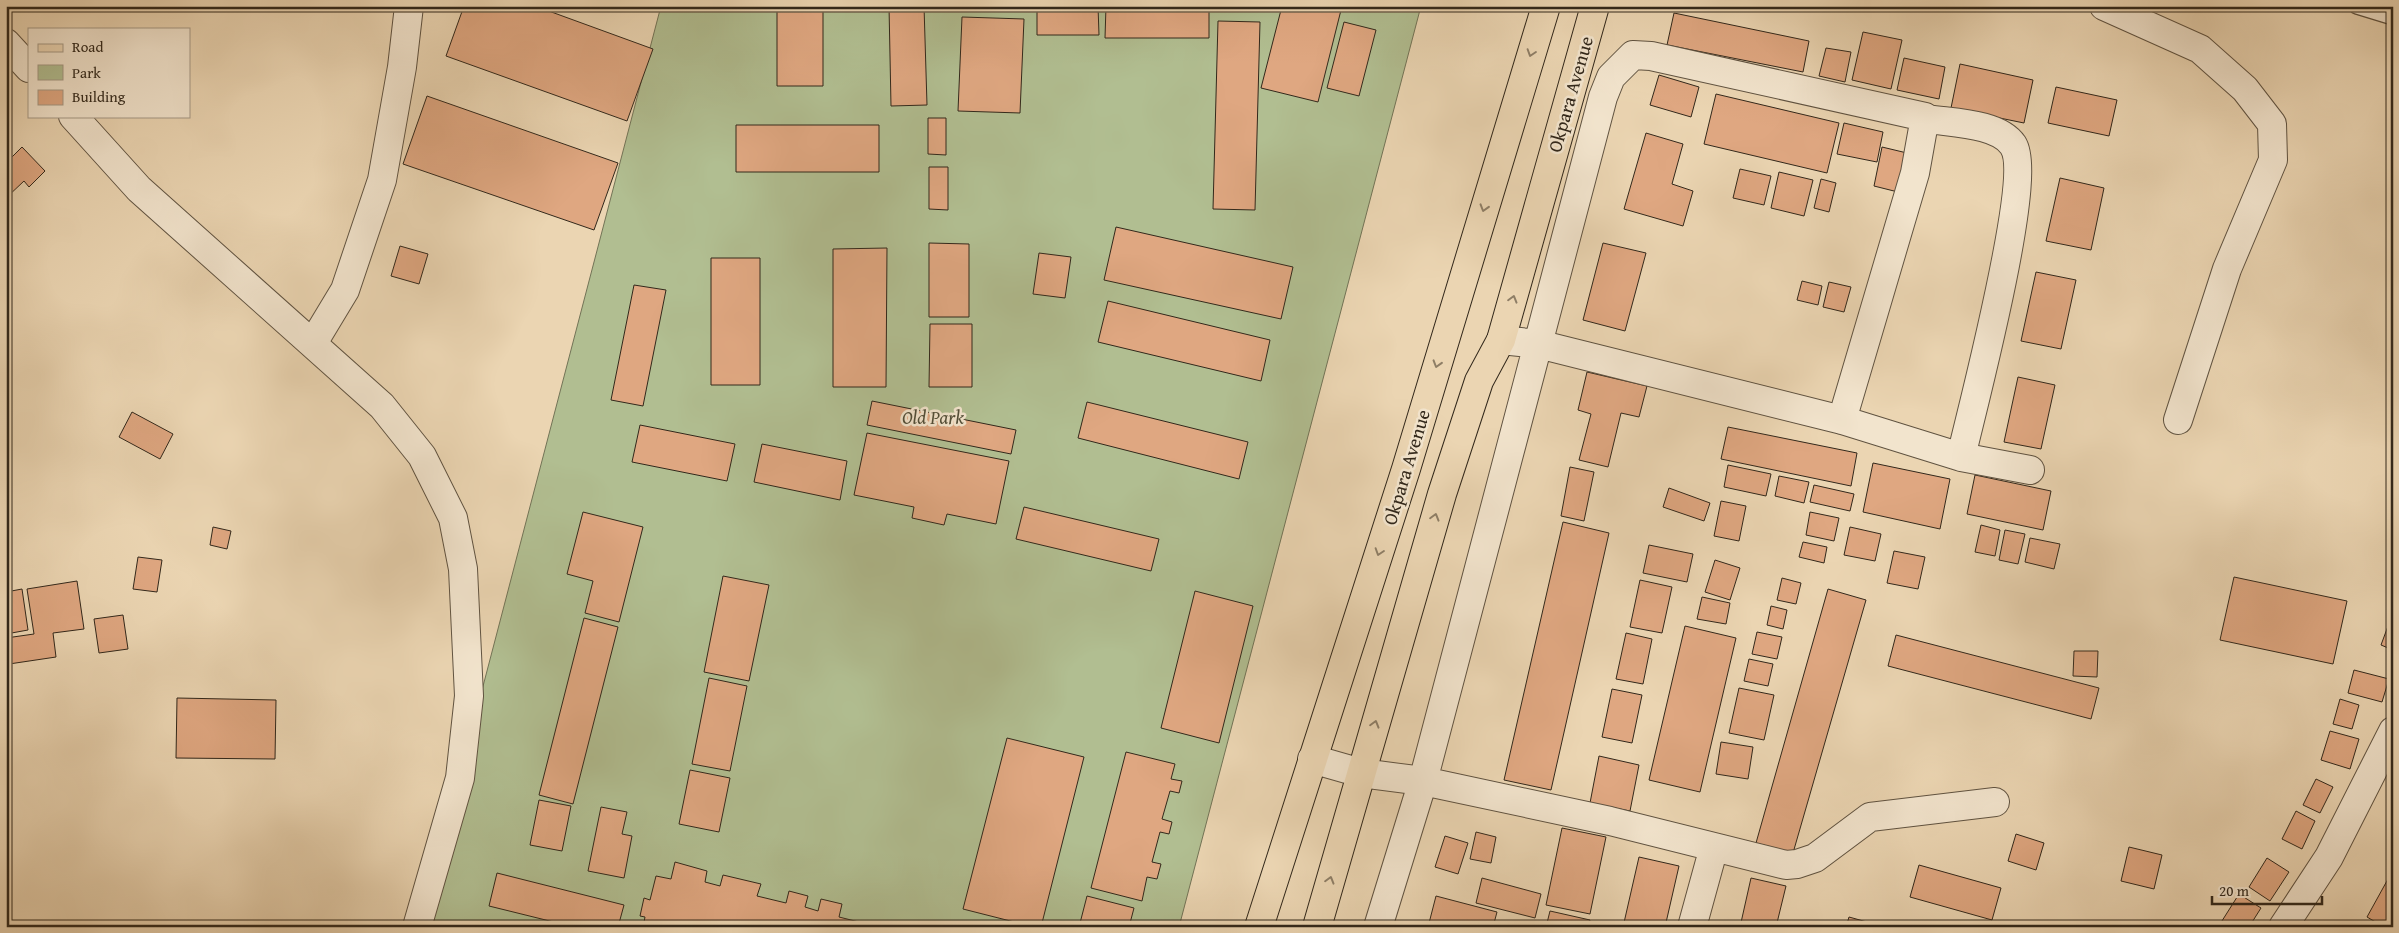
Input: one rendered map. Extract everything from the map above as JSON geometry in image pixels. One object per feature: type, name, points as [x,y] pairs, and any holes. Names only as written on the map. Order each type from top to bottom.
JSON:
[{"type":"main road","name":"Okpara Avenue","points":[[1259,927],[1406,469],[1546,6]]},
{"type":"main road","name":"Okpara Avenue","points":[[1317,927],[1442,494],[1479,381],[1501,340],[1595,6]]},
{"type":"street","points":[[313,342],[345,290],[382,180],[402,67],[409,6]]},
{"type":"street","points":[[2104,6],[2200,49],[2244,89],[2272,124],[2273,160],[2226,269],[2178,420]]},
{"type":"street","points":[[6,43],[28,67]]},
{"type":"street","points":[[1378,927],[1422,781],[1604,97],[1611,77],[1633,55],[1651,56],[1928,119],[1976,126],[2005,136],[2014,146],[2018,163],[2013,225],[1961,457]]},
{"type":"street","points":[[1842,420],[1915,173],[1925,117]]},
{"type":"street","points":[[75,118],[139,189],[313,342],[382,406],[422,456],[453,518],[464,569],[469,696],[460,778],[417,927]]},
{"type":"street","points":[[1501,340],[1538,344],[1842,420],[1961,457],[2030,470]]},
{"type":"street","points":[[2283,927],[2328,857],[2393,731]]},
{"type":"street","points":[[1312,759],[1361,773],[1422,781],[1610,821],[1786,865],[1797,864],[1815,858],[1870,817],[1995,802]]},
{"type":"street","points":[[1692,927],[1714,847]]},
{"type":"lane","points":[[2357,6],[2393,17]]},
{"type":"green space","name":"Old Park","points":[[661,6],[1421,6],[1179,927],[420,927]]},
{"type":"building","points":[[464,6],[535,6],[653,49],[627,121],[446,56]]},
{"type":"building","points":[[777,6],[823,6],[823,86],[777,86]]},
{"type":"building","points":[[889,6],[924,6],[927,105],[891,106]]},
{"type":"building","points":[[1037,6],[1098,6],[1099,35],[1037,35]]},
{"type":"building","points":[[1106,6],[1209,6],[1209,38],[1105,38]]},
{"type":"building","points":[[1282,6],[1342,6],[1318,102],[1261,88]]},
{"type":"building","points":[[1674,13],[1809,41],[1803,72],[1667,45]]},
{"type":"building","points":[[962,17],[1024,19],[1020,113],[958,111]]},
{"type":"building","points":[[1218,21],[1260,22],[1255,210],[1213,209]]},
{"type":"building","points":[[1344,22],[1376,30],[1359,96],[1327,88]]},
{"type":"building","points":[[1863,32],[1902,40],[1891,89],[1852,80]]},
{"type":"building","points":[[1826,48],[1851,52],[1845,82],[1819,76]]},
{"type":"building","points":[[1904,58],[1945,67],[1939,99],[1897,90]]},
{"type":"building","points":[[1960,64],[2033,80],[2024,123],[1951,108]]},
{"type":"building","points":[[1659,75],[1699,87],[1691,117],[1650,105]]},
{"type":"building","points":[[2056,87],[2117,100],[2109,136],[2048,123]]},
{"type":"building","points":[[1716,94],[1839,123],[1827,173],[1704,144]]},
{"type":"building","points":[[427,96],[618,163],[594,230],[403,164]]},
{"type":"building","points":[[928,118],[946,118],[946,155],[928,154]]},
{"type":"building","points":[[1844,123],[1883,132],[1877,162],[1837,154]]},
{"type":"building","points":[[736,125],[879,125],[879,172],[736,172]]},
{"type":"building","points":[[1646,133],[1683,144],[1672,184],[1693,191],[1683,226],[1624,209]]},
{"type":"building","points":[[22,147],[45,171],[29,187],[24,181],[6,198],[6,163]]},
{"type":"building","points":[[1882,147],[1907,153],[1898,192],[1874,186]]},
{"type":"building","points":[[929,167],[948,167],[948,210],[929,209]]},
{"type":"building","points":[[1740,169],[1771,176],[1764,205],[1733,198]]},
{"type":"building","points":[[1779,172],[1813,180],[1804,216],[1771,208]]},
{"type":"building","points":[[2060,178],[2104,188],[2091,250],[2046,241]]},
{"type":"building","points":[[1821,179],[1836,183],[1829,212],[1814,208]]},
{"type":"building","points":[[1116,227],[1293,267],[1281,319],[1104,280]]},
{"type":"building","points":[[929,243],[969,244],[969,317],[929,317]]},
{"type":"building","points":[[1603,243],[1646,253],[1625,331],[1583,320]]},
{"type":"building","points":[[400,246],[428,254],[419,284],[391,276]]},
{"type":"building","points":[[887,248],[886,387],[833,387],[833,249]]},
{"type":"building","points":[[1039,253],[1071,257],[1065,298],[1033,294]]},
{"type":"building","points":[[711,258],[760,258],[760,385],[711,385]]},
{"type":"building","points":[[2036,272],[2076,280],[2061,349],[2021,341]]},
{"type":"building","points":[[1802,281],[1822,286],[1818,305],[1797,300]]},
{"type":"building","points":[[1829,282],[1851,287],[1844,312],[1823,307]]},
{"type":"building","points":[[634,285],[666,290],[643,406],[611,400]]},
{"type":"building","points":[[1108,301],[1270,340],[1261,381],[1098,342]]},
{"type":"building","points":[[930,324],[972,324],[972,387],[929,387]]},
{"type":"building","points":[[1587,372],[1647,386],[1639,417],[1621,413],[1608,467],[1579,460],[1591,414],[1578,410]]},
{"type":"building","points":[[2018,377],[2055,385],[2041,449],[2004,442]]},
{"type":"building","points":[[872,401],[1016,430],[1011,454],[867,425]]},
{"type":"building","points":[[1087,402],[1248,442],[1239,479],[1078,438]]},
{"type":"building","points":[[132,412],[173,434],[160,459],[119,437]]},
{"type":"building","points":[[640,425],[735,444],[727,481],[632,462]]},
{"type":"building","points":[[1728,427],[1857,453],[1851,486],[1721,459]]},
{"type":"building","points":[[867,433],[1009,461],[996,524],[947,514],[944,525],[912,518],[914,507],[854,495]]},
{"type":"building","points":[[762,444],[847,461],[840,500],[754,482]]},
{"type":"building","points":[[1873,463],[1950,479],[1940,529],[1863,512]]},
{"type":"building","points":[[1728,465],[1771,474],[1766,496],[1724,487]]},
{"type":"building","points":[[1570,467],[1594,472],[1584,521],[1561,516]]},
{"type":"building","points":[[1975,475],[2051,491],[2043,530],[1967,514]]},
{"type":"building","points":[[1779,476],[1809,482],[1804,503],[1775,496]]},
{"type":"building","points":[[1814,485],[1854,494],[1850,511],[1810,502]]},
{"type":"building","points":[[1669,488],[1710,503],[1704,521],[1663,507]]},
{"type":"building","points":[[1721,501],[1746,506],[1739,541],[1714,536]]},
{"type":"building","points":[[1024,507],[1159,539],[1151,571],[1016,539]]},
{"type":"building","points":[[583,512],[643,527],[619,622],[585,613],[593,581],[567,574]]},
{"type":"building","points":[[1810,512],[1839,518],[1834,541],[1806,535]]},
{"type":"building","points":[[1563,522],[1609,533],[1551,790],[1504,780]]},
{"type":"building","points":[[1981,525],[2000,530],[1995,556],[1975,552]]},
{"type":"building","points":[[213,527],[231,531],[227,549],[210,545]]},
{"type":"building","points":[[1850,527],[1881,534],[1875,561],[1844,555]]},
{"type":"building","points":[[2005,530],[2025,534],[2018,564],[1999,560]]},
{"type":"building","points":[[2030,538],[2060,544],[2054,569],[2025,562]]},
{"type":"building","points":[[1803,542],[1827,547],[1824,563],[1799,557]]},
{"type":"building","points":[[1649,545],[1693,554],[1687,582],[1643,573]]},
{"type":"building","points":[[1894,551],[1925,557],[1918,589],[1887,583]]},
{"type":"building","points":[[138,557],[162,560],[157,592],[133,589]]},
{"type":"building","points":[[1715,560],[1740,568],[1730,600],[1705,592]]},
{"type":"building","points":[[723,576],[769,585],[749,681],[704,672]]},
{"type":"building","points":[[2234,577],[2347,601],[2333,664],[2220,640]]},
{"type":"building","points":[[1782,578],[1801,583],[1796,604],[1777,600]]},
{"type":"building","points":[[1640,580],[1672,587],[1662,633],[1630,627]]},
{"type":"building","points":[[77,581],[84,629],[53,633],[56,657],[9,664],[6,638],[34,634],[27,589]]},
{"type":"building","points":[[22,589],[28,630],[6,634],[6,592]]},
{"type":"building","points":[[1828,589],[1866,600],[1793,853],[1756,843]]},
{"type":"building","points":[[1195,591],[1253,606],[1219,743],[1161,728]]},
{"type":"building","points":[[1702,597],[1730,603],[1726,624],[1697,619]]},
{"type":"building","points":[[1771,606],[1787,610],[1783,629],[1767,625]]},
{"type":"building","points":[[123,615],[128,649],[99,653],[94,619]]},
{"type":"building","points":[[584,618],[618,627],[573,804],[539,795]]},
{"type":"building","points":[[2391,618],[2393,619],[2393,650],[2381,645]]},
{"type":"building","points":[[1685,626],[1736,638],[1700,792],[1649,780]]},
{"type":"building","points":[[1757,632],[1782,637],[1777,659],[1752,654]]},
{"type":"building","points":[[1626,633],[1652,639],[1643,684],[1616,679]]},
{"type":"building","points":[[1896,635],[2099,688],[2091,719],[1888,666]]},
{"type":"building","points":[[2074,651],[2098,651],[2097,677],[2073,676]]},
{"type":"building","points":[[1749,659],[1773,664],[1768,686],[1744,681]]},
{"type":"building","points":[[2354,670],[2389,679],[2382,702],[2348,693]]},
{"type":"building","points":[[709,678],[747,686],[730,771],[692,764]]},
{"type":"building","points":[[1739,688],[1774,695],[1764,740],[1729,733]]},
{"type":"building","points":[[1612,689],[1642,695],[1632,743],[1602,737]]},
{"type":"building","points":[[177,698],[276,700],[275,759],[176,758]]},
{"type":"building","points":[[2340,699],[2359,705],[2352,729],[2333,724]]},
{"type":"building","points":[[2330,731],[2359,739],[2350,769],[2321,760]]},
{"type":"building","points":[[1007,738],[1084,757],[1041,927],[1034,927],[963,909]]},
{"type":"building","points":[[1721,742],[1753,747],[1748,779],[1716,774]]},
{"type":"building","points":[[1126,752],[1175,764],[1171,779],[1182,781],[1179,793],[1170,791],[1162,819],[1172,822],[1169,834],[1160,832],[1152,862],[1161,864],[1157,879],[1147,877],[1142,901],[1091,888]]},
{"type":"building","points":[[1599,756],[1639,765],[1630,811],[1590,803]]},
{"type":"building","points":[[690,770],[730,778],[719,832],[679,824]]},
{"type":"building","points":[[2316,779],[2333,787],[2320,813],[2303,805]]},
{"type":"building","points":[[539,800],[571,806],[562,851],[530,845]]},
{"type":"building","points":[[601,807],[627,812],[622,834],[632,836],[624,878],[588,871]]},
{"type":"building","points":[[2296,811],[2315,821],[2302,849],[2282,839]]},
{"type":"building","points":[[1562,828],[1606,837],[1590,914],[1546,905]]},
{"type":"building","points":[[1476,832],[1496,837],[1491,863],[1470,859]]},
{"type":"building","points":[[2016,834],[2044,843],[2036,870],[2008,861]]},
{"type":"building","points":[[1445,836],[1468,843],[1458,874],[1435,867]]},
{"type":"building","points":[[2129,847],[2162,855],[2154,889],[2121,881]]},
{"type":"building","points":[[1639,857],[1679,866],[1665,927],[1623,927]]},
{"type":"building","points":[[2267,858],[2289,872],[2270,901],[2249,887]]},
{"type":"building","points":[[675,862],[707,871],[705,882],[720,886],[723,875],[761,884],[757,896],[786,903],[789,891],[808,896],[805,907],[818,911],[821,899],[842,904],[839,917],[863,923],[862,927],[643,927],[645,917],[640,916],[644,898],[650,900],[656,876],[671,879]]},
{"type":"building","points":[[1919,865],[2001,888],[1992,920],[1910,897]]},
{"type":"building","points":[[497,873],[624,905],[618,927],[574,927],[489,906]]},
{"type":"building","points":[[1482,878],[1541,894],[1535,918],[1476,903]]},
{"type":"building","points":[[1751,878],[1786,886],[1776,927],[1740,927]]},
{"type":"building","points":[[2388,879],[2393,881],[2393,927],[2384,927],[2367,917]]},
{"type":"building","points":[[2239,894],[2261,908],[2249,927],[2225,927],[2220,924]]},
{"type":"building","points":[[1087,896],[1134,908],[1129,927],[1079,927]]},
{"type":"building","points":[[1436,896],[1497,912],[1493,927],[1428,927]]},
{"type":"building","points":[[1550,911],[1590,920],[1588,927],[1546,927]]},
{"type":"building","points":[[1849,917],[1885,927],[1846,927]]},
{"type":"building","points":[[924,922],[942,927],[923,927]]}]
